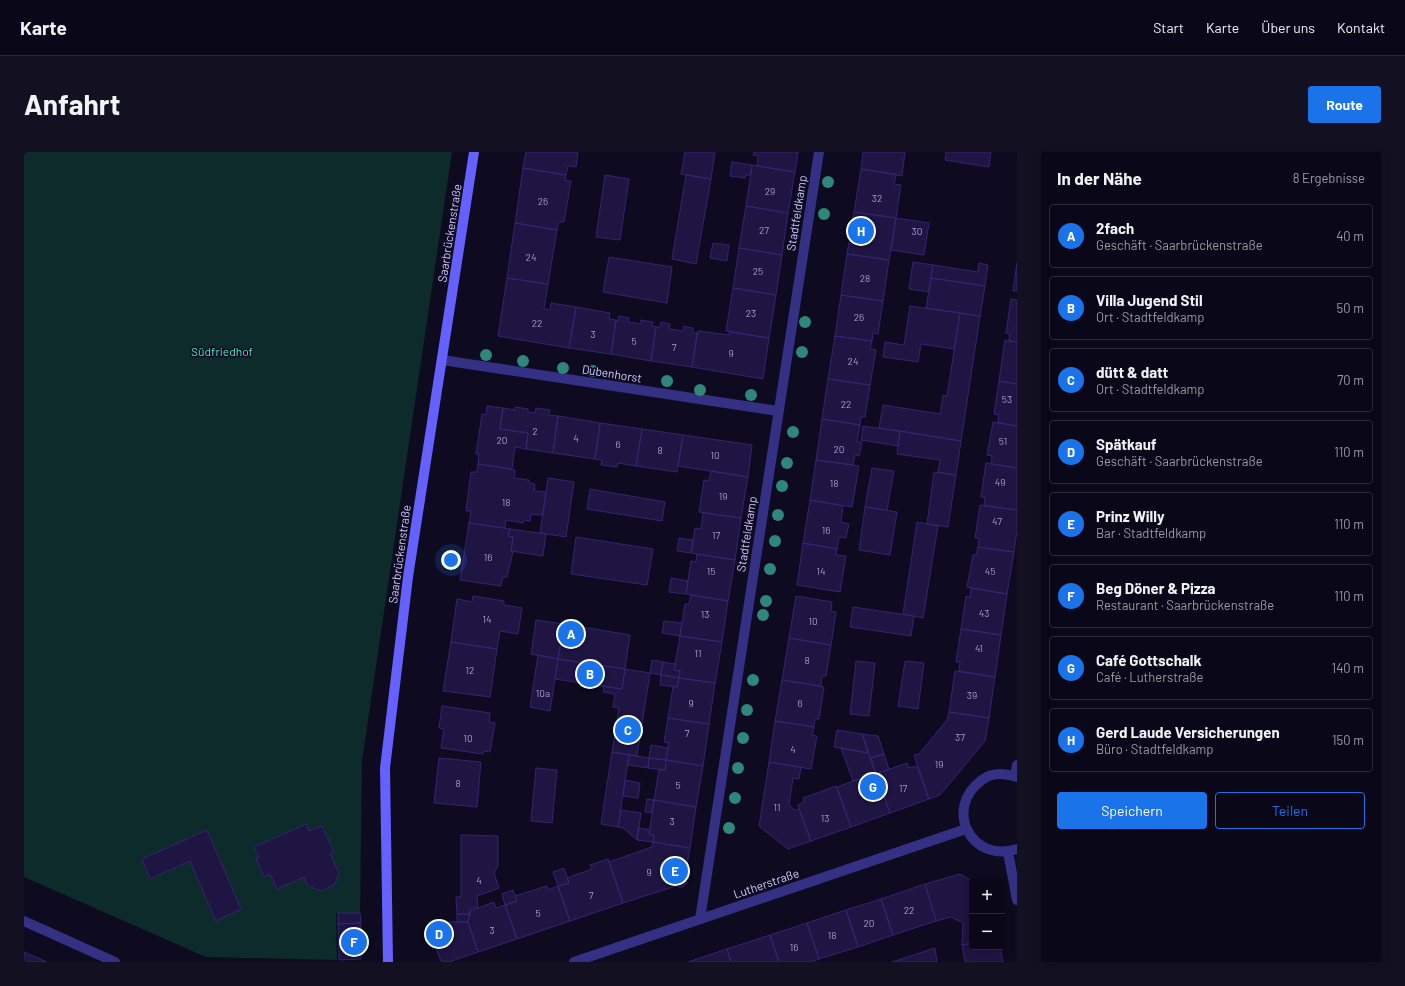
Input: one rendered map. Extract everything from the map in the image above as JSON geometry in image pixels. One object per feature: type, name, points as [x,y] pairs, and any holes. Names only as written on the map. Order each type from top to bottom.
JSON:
[{"type":"street","name":"Saarbrückenstraße","points":[[388,962],[386,768],[408,577],[474,152]]},
{"type":"street","name":"Stadtfeldkamp","points":[[700,919],[819,152]]},
{"type":"street","name":"Dubenhorst","points":[[442,360],[778,411]]},
{"type":"street","points":[[1017,765],[1016,776],[1001,773],[986,777],[973,786],[965,799],[963,814],[966,829],[973,840],[983,848],[995,852],[1012,851],[1017,900]]},
{"type":"street","name":"Lutherstraße","points":[[574,962],[966,829]]},
{"type":"street","points":[[24,921],[115,962]]},
{"type":"green space","name":"Südfriedhof","points":[[24,152],[452,152],[362,761],[360,913],[336,913],[337,960],[206,957],[24,877]]},
{"type":"building","points":[[526,152],[578,152],[576,167],[568,166],[566,175],[523,168]]},
{"type":"building","points":[[685,152],[715,152],[711,179],[681,174]]},
{"type":"building","points":[[754,152],[798,152],[795,172],[757,166],[758,156],[753,155]]},
{"type":"building","points":[[863,152],[905,152],[902,176],[861,169]]},
{"type":"building","points":[[946,152],[991,152],[989,167],[945,160]]},
{"type":"building","points":[[732,162],[752,165],[751,175],[746,175],[745,178],[730,176]]},
{"type":"building","points":[[752,165],[795,172],[788,213],[746,206]]},
{"type":"building","points":[[523,168],[566,175],[565,180],[571,181],[564,222],[559,222],[557,230],[515,223]]},
{"type":"building","points":[[861,169],[896,174],[894,184],[901,185],[896,218],[854,212]]},
{"type":"building","points":[[605,175],[629,179],[620,240],[596,237]]},
{"type":"building","points":[[686,175],[711,179],[696,264],[672,259]]},
{"type":"building","points":[[746,206],[788,213],[782,255],[739,248]]},
{"type":"building","points":[[854,212],[896,218],[889,260],[847,254]]},
{"type":"building","points":[[896,218],[929,223],[924,255],[891,250]]},
{"type":"building","points":[[515,223],[557,230],[548,284],[507,278]]},
{"type":"building","points":[[713,243],[729,245],[727,261],[710,258]]},
{"type":"building","points":[[739,248],[782,255],[776,295],[733,288]]},
{"type":"building","points":[[847,254],[889,260],[883,301],[841,295]]},
{"type":"building","points":[[609,257],[672,267],[667,303],[603,292]]},
{"type":"building","points":[[913,262],[933,265],[929,292],[909,289]]},
{"type":"building","points":[[979,263],[988,265],[985,286],[931,278],[933,265],[978,272]]},
{"type":"building","points":[[1017,263],[1017,291],[1013,291]]},
{"type":"building","points":[[507,278],[548,284],[544,309],[550,310],[551,303],[576,307],[569,348],[498,336]]},
{"type":"building","points":[[931,278],[985,286],[980,316],[926,308]]},
{"type":"building","points":[[733,288],[776,295],[769,338],[726,331]]},
{"type":"building","points":[[841,295],[883,301],[878,334],[873,333],[872,341],[835,336]]},
{"type":"building","points":[[1011,299],[1017,300],[1017,342],[1009,341],[1010,334],[1006,333]]},
{"type":"building","points":[[910,306],[960,313],[954,349],[921,344],[918,362],[883,357],[885,342],[904,345]]},
{"type":"building","points":[[576,307],[610,313],[609,319],[616,320],[611,354],[569,348]]},
{"type":"building","points":[[960,313],[980,316],[961,441],[879,428],[883,405],[940,414],[943,395],[947,396]]},
{"type":"building","points":[[619,316],[629,318],[628,322],[641,324],[641,320],[653,322],[652,326],[656,327],[651,361],[611,354],[616,320],[618,321]]},
{"type":"building","points":[[661,322],[670,324],[669,329],[683,331],[684,326],[693,328],[693,333],[697,333],[692,367],[651,361],[656,327],[660,327]]},
{"type":"building","points":[[698,331],[729,335],[730,332],[769,338],[763,379],[692,367]]},
{"type":"building","points":[[835,336],[872,341],[870,349],[876,350],[870,385],[828,379]]},
{"type":"building","points":[[1005,340],[1017,342],[1017,384],[999,381]]},
{"type":"building","points":[[828,379],[870,385],[865,417],[861,417],[860,425],[822,419]]},
{"type":"building","points":[[999,381],[1017,384],[1017,426],[998,423],[999,415],[994,414]]},
{"type":"building","points":[[487,406],[503,408],[500,429],[528,433],[526,449],[515,447],[512,469],[478,464],[479,454],[476,454],[482,414],[486,415]]},
{"type":"building","points":[[515,407],[528,409],[528,412],[535,413],[536,408],[550,410],[549,415],[558,416],[553,453],[526,449],[528,433],[500,429],[503,408],[515,410]]},
{"type":"building","points":[[558,416],[600,423],[595,459],[553,453]]},
{"type":"building","points":[[822,419],[860,425],[857,442],[862,442],[859,456],[855,455],[853,465],[816,460]]},
{"type":"building","points":[[993,422],[1017,426],[1017,468],[991,464],[992,456],[987,455]]},
{"type":"building","points":[[600,423],[642,429],[636,466],[618,463],[617,467],[601,465],[602,460],[595,459]]},
{"type":"building","points":[[863,426],[900,431],[898,446],[861,440]]},
{"type":"building","points":[[642,429],[683,435],[677,472],[636,466]]},
{"type":"building","points":[[900,431],[961,441],[956,475],[938,472],[940,460],[897,454]]},
{"type":"building","points":[[683,435],[752,445],[748,477],[678,466]]},
{"type":"building","points":[[816,460],[859,466],[852,507],[810,500]]},
{"type":"building","points":[[986,463],[1017,468],[1017,510],[984,506],[985,498],[981,497]]},
{"type":"building","points":[[478,464],[515,470],[514,478],[529,480],[529,483],[535,484],[534,491],[546,492],[543,515],[531,514],[530,521],[524,520],[523,523],[506,520],[505,528],[469,523],[471,511],[466,511],[471,472],[477,472]]},
{"type":"building","points":[[872,468],[894,471],[887,510],[865,507]]},
{"type":"building","points":[[711,471],[748,477],[741,518],[699,512],[704,480],[709,481]]},
{"type":"building","points":[[934,472],[956,475],[948,527],[927,524]]},
{"type":"building","points":[[548,478],[574,482],[566,537],[540,533]]},
{"type":"building","points":[[590,489],[665,502],[662,521],[587,509]]},
{"type":"building","points":[[810,500],[843,506],[841,522],[849,524],[846,538],[839,537],[837,549],[803,543]]},
{"type":"building","points":[[980,505],[1017,510],[1017,531],[1014,552],[978,547],[979,538],[975,538]]},
{"type":"building","points":[[865,507],[897,512],[890,555],[859,550]]},
{"type":"building","points":[[703,513],[741,518],[735,560],[691,553],[695,528],[701,529]]},
{"type":"building","points":[[917,522],[938,526],[923,618],[903,614]]},
{"type":"building","points":[[469,523],[510,529],[508,536],[513,537],[511,551],[513,552],[507,577],[503,577],[501,586],[460,580]]},
{"type":"building","points":[[510,529],[546,534],[543,556],[511,551],[513,537],[508,536]]},
{"type":"building","points":[[576,537],[653,549],[647,585],[571,574]]},
{"type":"building","points":[[679,538],[693,540],[691,553],[677,551]]},
{"type":"building","points":[[803,543],[837,549],[836,555],[846,556],[840,592],[797,585]]},
{"type":"building","points":[[978,547],[1014,552],[1007,594],[967,587],[973,555],[976,555]]},
{"type":"building","points":[[697,554],[735,560],[728,601],[686,594],[691,561],[696,562]]},
{"type":"building","points":[[671,578],[688,581],[686,594],[669,592]]},
{"type":"building","points":[[971,588],[1007,594],[1001,635],[961,629],[966,596],[970,597]]},
{"type":"building","points":[[691,595],[728,601],[722,642],[680,636],[685,604],[689,604]]},
{"type":"building","points":[[473,596],[504,601],[504,605],[522,608],[518,634],[500,631],[497,649],[451,642],[457,599],[472,602]]},
{"type":"building","points":[[796,596],[832,602],[831,611],[836,612],[831,645],[789,638]]},
{"type":"building","points":[[853,607],[914,616],[911,636],[850,627]]},
{"type":"building","points":[[536,620],[564,624],[558,659],[531,654]]},
{"type":"building","points":[[664,621],[682,623],[680,636],[662,633]]},
{"type":"building","points":[[564,624],[630,635],[625,669],[558,659]]},
{"type":"building","points":[[961,629],[1001,635],[995,677],[959,671],[960,662],[956,662]]},
{"type":"building","points":[[680,636],[722,642],[715,683],[679,678],[680,671],[674,670]]},
{"type":"building","points":[[789,638],[831,645],[826,676],[822,676],[821,686],[782,680]]},
{"type":"building","points":[[451,642],[497,649],[490,697],[443,691]]},
{"type":"building","points":[[538,655],[558,659],[550,711],[530,707]]},
{"type":"building","points":[[558,659],[625,669],[622,689],[555,679]]},
{"type":"building","points":[[652,660],[663,662],[661,675],[650,673]]},
{"type":"building","points":[[856,661],[875,663],[869,716],[850,714]]},
{"type":"building","points":[[905,661],[924,663],[918,709],[898,706]]},
{"type":"building","points":[[663,662],[675,664],[674,670],[680,671],[679,678],[661,675]]},
{"type":"building","points":[[625,669],[650,673],[637,756],[612,752],[619,708],[613,707],[615,694],[603,692],[604,686],[622,689]]},
{"type":"building","points":[[955,671],[995,677],[989,718],[949,712]]},
{"type":"building","points":[[661,675],[679,678],[677,687],[660,685]]},
{"type":"building","points":[[679,678],[715,683],[709,724],[668,718],[673,687],[677,687]]},
{"type":"building","points":[[782,680],[824,687],[819,719],[815,719],[814,727],[775,721]]},
{"type":"building","points":[[442,706],[490,713],[489,722],[495,723],[490,752],[484,751],[483,754],[441,748],[444,729],[439,728]]},
{"type":"building","points":[[949,712],[989,718],[985,741],[940,795],[929,799],[914,755],[919,754],[947,720]]},
{"type":"building","points":[[668,718],[709,724],[703,766],[666,760],[669,743],[664,742]]},
{"type":"building","points":[[775,721],[814,727],[812,735],[817,736],[811,769],[769,762]]},
{"type":"building","points":[[837,730],[862,734],[868,753],[834,747]]},
{"type":"building","points":[[862,734],[878,736],[884,754],[871,758]]},
{"type":"building","points":[[651,745],[668,748],[666,760],[649,758]]},
{"type":"building","points":[[841,748],[868,753],[877,777],[861,783],[859,779],[853,781]]},
{"type":"building","points":[[612,752],[629,755],[618,827],[601,824]]},
{"type":"building","points":[[884,754],[889,769],[876,774],[871,758]]},
{"type":"building","points":[[629,755],[649,758],[648,768],[628,765]]},
{"type":"building","points":[[439,758],[481,762],[477,807],[434,803]]},
{"type":"building","points":[[649,758],[666,760],[665,770],[648,768]]},
{"type":"building","points":[[666,760],[703,766],[696,807],[654,800],[659,770],[665,770]]},
{"type":"building","points":[[769,762],[801,767],[799,779],[793,778],[789,805],[795,810],[799,809],[811,841],[788,849],[759,826]]},
{"type":"building","points":[[907,763],[909,768],[917,766],[929,799],[890,813],[876,774]]},
{"type":"building","points":[[536,768],[557,770],[552,823],[531,821]]},
{"type":"building","points":[[877,777],[890,813],[851,827],[837,787],[859,779],[861,783]]},
{"type":"building","points":[[625,780],[640,783],[638,798],[623,796]]},
{"type":"building","points":[[836,786],[851,827],[811,841],[798,805],[804,802],[803,798]]},
{"type":"building","points":[[647,799],[654,800],[652,813],[645,812]]},
{"type":"building","points":[[654,800],[696,807],[690,848],[653,842],[654,835],[649,834]]},
{"type":"building","points":[[621,810],[641,813],[637,840],[623,828],[618,827]]},
{"type":"building","points":[[306,824],[309,831],[322,826],[334,852],[330,854],[339,873],[335,884],[321,891],[308,886],[304,877],[277,889],[270,874],[264,877],[256,859],[259,857],[254,847]]},
{"type":"building","points":[[638,828],[650,830],[649,834],[654,835],[653,842],[637,840]]},
{"type":"building","points":[[207,830],[241,909],[216,921],[190,861],[150,879],[142,859]]},
{"type":"building","points":[[461,835],[498,836],[498,866],[494,873],[499,888],[477,896],[478,908],[470,908],[470,914],[457,914],[456,897],[461,897]]},
{"type":"building","points":[[653,842],[690,848],[685,876],[687,883],[683,887],[676,886],[623,903],[609,862],[652,847]]},
{"type":"building","points":[[608,859],[623,903],[570,921],[558,886],[569,883],[567,878],[592,869],[590,865]]},
{"type":"building","points":[[564,868],[569,883],[558,886],[553,872]]},
{"type":"building","points":[[960,874],[969,879],[969,944],[962,945],[963,923],[951,917],[936,921],[925,884]]},
{"type":"building","points":[[925,884],[936,921],[893,935],[881,899]]},
{"type":"building","points":[[547,886],[548,890],[558,886],[570,921],[517,939],[505,905],[517,901],[515,896]]},
{"type":"building","points":[[513,890],[517,901],[505,905],[502,894]]},
{"type":"building","points":[[881,899],[893,935],[858,947],[846,910]]},
{"type":"building","points":[[494,902],[496,908],[505,905],[517,939],[478,952],[468,922],[470,911]]},
{"type":"building","points":[[846,910],[858,947],[819,959],[807,923]]},
{"type":"building","points":[[338,913],[360,913],[361,923],[338,924]]},
{"type":"building","points":[[457,914],[470,914],[468,922],[457,922]]},
{"type":"building","points":[[431,922],[468,922],[478,952],[449,962],[441,961],[431,936]]},
{"type":"building","points":[[361,923],[361,959],[339,960],[338,924]]},
{"type":"building","points":[[807,923],[819,959],[811,962],[779,962],[770,935]]},
{"type":"building","points":[[770,935],[779,962],[731,962],[727,949]]},
{"type":"building","points":[[969,944],[969,950],[1001,950],[1003,962],[965,962],[962,945]]},
{"type":"building","points":[[935,948],[937,962],[892,962]]},
{"type":"building","points":[[727,949],[731,962],[688,962]]},
{"type":"building","points":[[24,952],[47,962],[24,962]]},
{"type":"place","name":"Gerd Laude Versicherungen","points":[[861,231]]},
{"type":"place","name":"2fach","points":[[571,634]]},
{"type":"place","name":"Villa Jugend Stil","points":[[590,674]]},
{"type":"place","name":"dütt & datt","points":[[628,730]]},
{"type":"place","name":"Café Gottschalk","points":[[873,787]]},
{"type":"place","name":"Prinz Willy","points":[[675,871]]},
{"type":"place","name":"Spätkauf","points":[[439,934]]},
{"type":"place","name":"Beg Döner & Pizza","points":[[354,942]]}]
